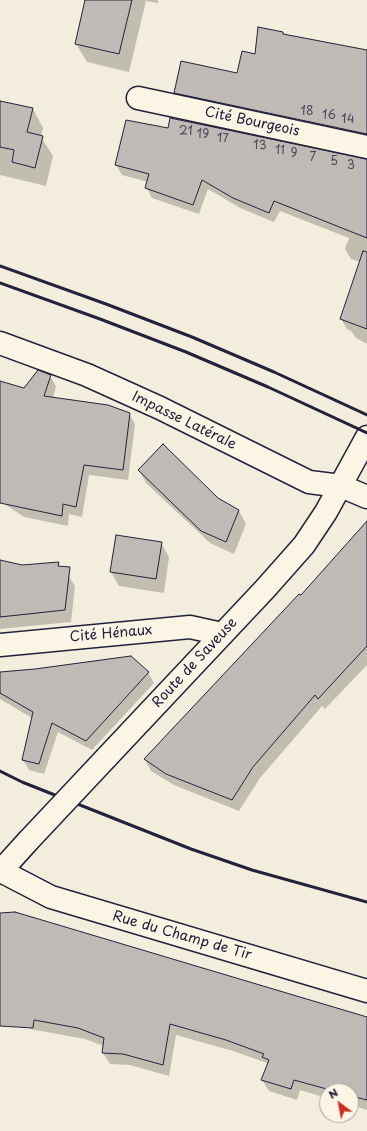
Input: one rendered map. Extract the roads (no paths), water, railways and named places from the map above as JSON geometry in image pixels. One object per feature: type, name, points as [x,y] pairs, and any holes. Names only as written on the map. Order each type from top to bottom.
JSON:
[{"type":"street","name":"Cité Bourgeois","points":[[138,98],[367,147]]},
{"type":"street","name":"Impasse Latérale","points":[[0,343],[87,375],[160,408],[308,482],[341,486],[367,497]]},
{"type":"street","name":"Route de Saveuse","points":[[0,871],[265,589],[304,545],[326,512],[362,446]]},
{"type":"street","name":"Cité Hénaux","points":[[0,645],[190,627],[222,634]]},
{"type":"street","name":"Rue du Champ de Tir","points":[[0,871],[51,897],[367,991]]},
{"type":"railway","points":[[0,266],[192,337],[274,372],[367,415]]},
{"type":"railway","points":[[0,283],[186,352],[268,387],[367,433]]},
{"type":"railway","points":[[0,771],[22,782],[191,849],[252,870],[367,902]]}]
